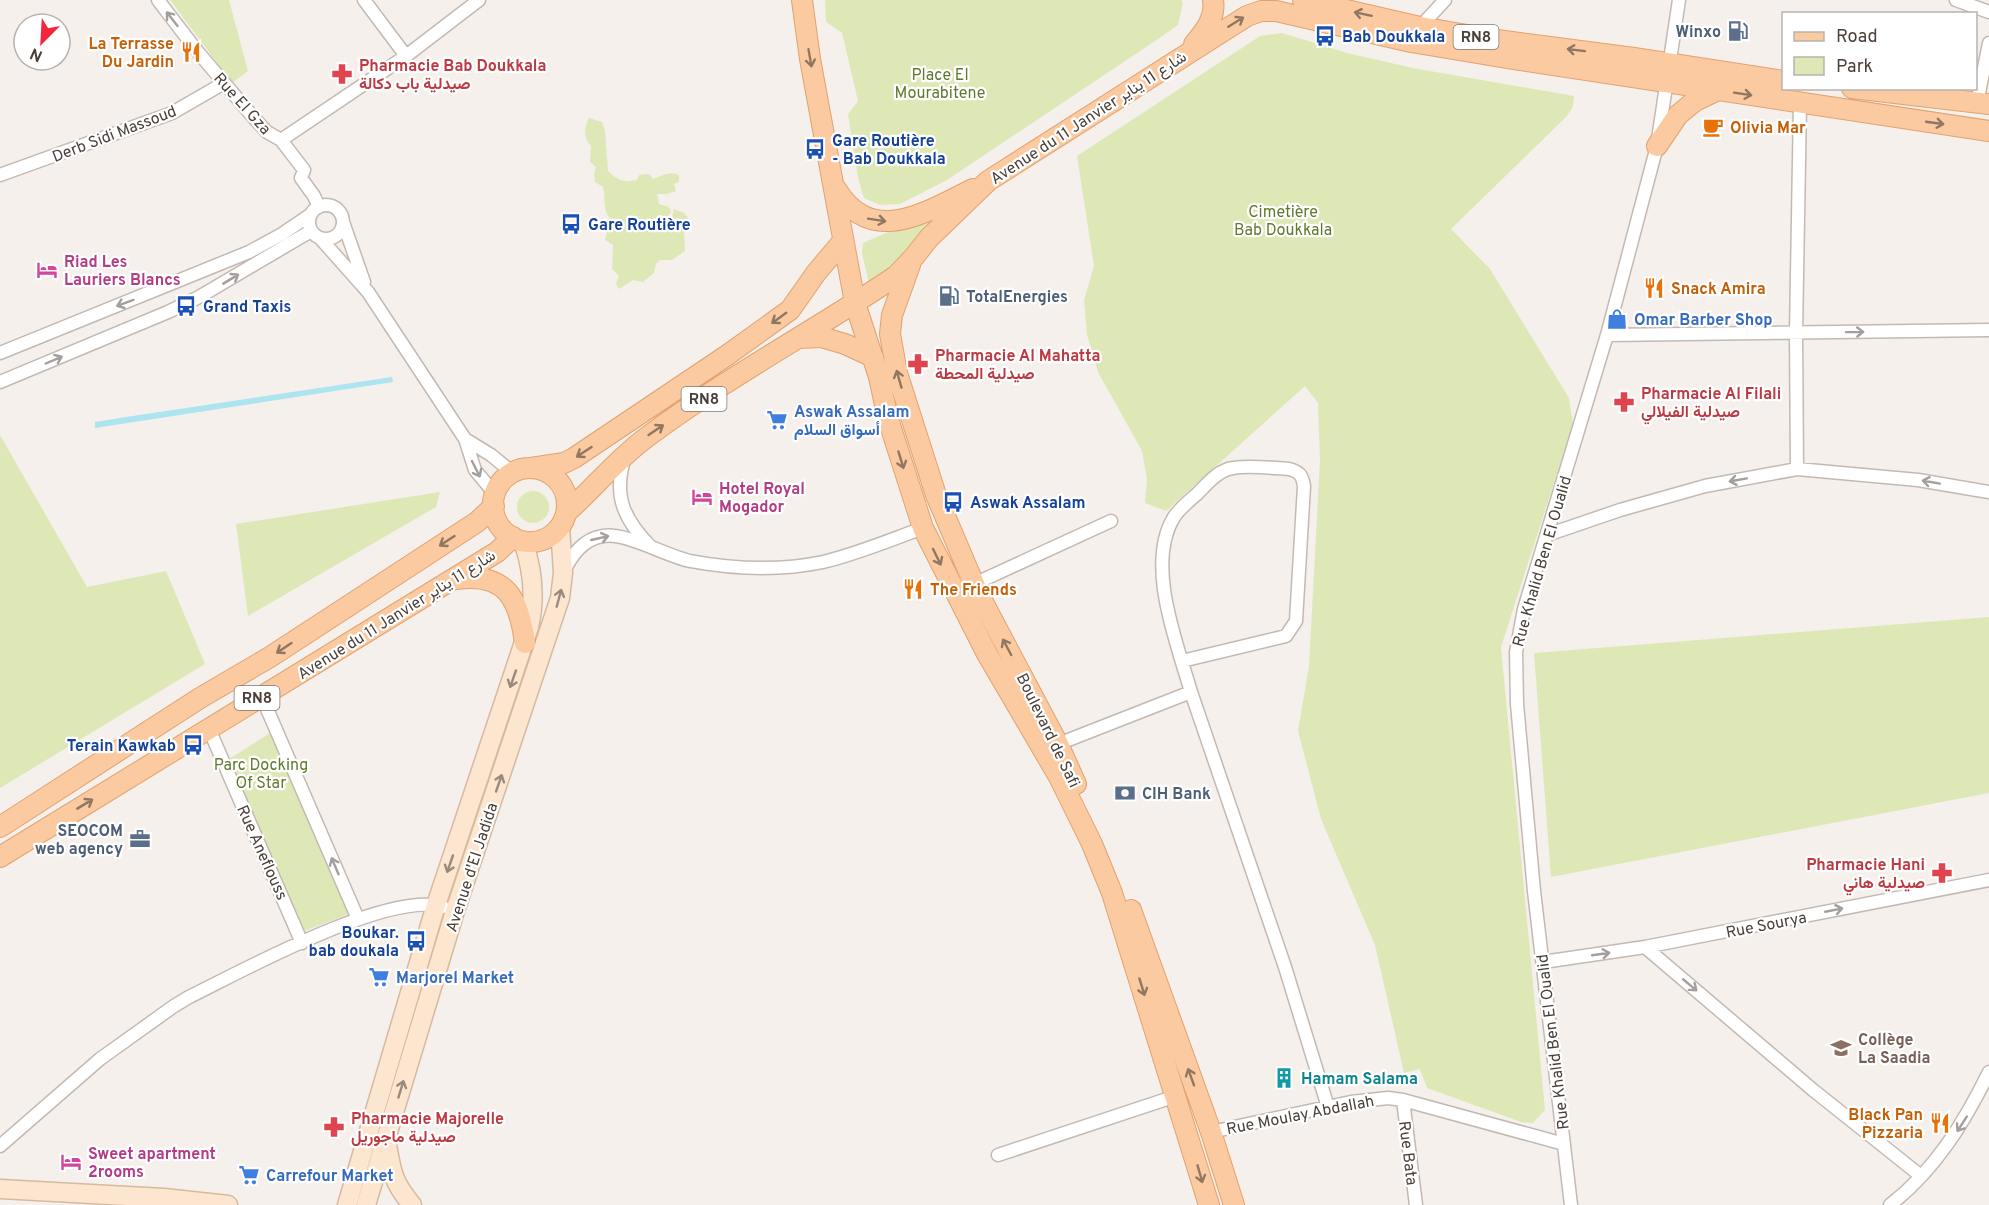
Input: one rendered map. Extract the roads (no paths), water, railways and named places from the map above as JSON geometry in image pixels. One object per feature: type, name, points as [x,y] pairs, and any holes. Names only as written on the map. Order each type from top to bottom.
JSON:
[{"type":"main road","name":"Boulevard de Safi","points":[[802,0],[808,48],[855,303],[873,357],[888,419],[914,503],[923,528],[958,600],[1005,686],[1065,776]]},
{"type":"main road","points":[[1187,53],[1211,20],[1214,11],[1213,0]]},
{"type":"main road","name":"RN8","points":[[1303,0],[1420,27],[1668,73],[1782,81]]},
{"type":"main road","name":"Avenue du 11 Janvier شارع 11 يناير","points":[[563,519],[626,454],[667,423],[896,276],[929,238],[988,181],[1254,12],[1276,11],[1411,42],[1668,73]]},
{"type":"main road","name":"RN8","points":[[1668,73],[1718,90],[1989,131]]},
{"type":"main road","points":[[1657,146],[1678,115],[1695,101],[1718,90]]},
{"type":"main road","points":[[1869,90],[1983,103]]},
{"type":"main road","points":[[833,186],[848,205],[859,214],[873,221],[886,222],[902,220],[928,210],[988,181]]},
{"type":"main road","name":"RN8","points":[[494,500],[502,481],[522,471],[564,463],[574,458],[790,310],[816,273],[843,241]]},
{"type":"main road","name":"Boulevard de Safi","points":[[914,257],[906,272],[892,315],[890,334],[897,374],[936,495],[976,588],[1058,744],[1065,776],[1211,1132],[1234,1205]]},
{"type":"main road","points":[[796,339],[821,336],[873,357]]},
{"type":"main road","points":[[522,471],[548,473],[560,483],[567,498],[563,519]]},
{"type":"main road","points":[[914,503],[936,495]]},
{"type":"main road","points":[[494,500],[499,524],[505,532],[518,539]]},
{"type":"main road","name":"Avenue du 11 Janvier شارع 11 يناير","points":[[0,827],[200,698],[270,657],[477,522],[494,500]]},
{"type":"main road","name":"RN8","points":[[518,539],[543,540],[554,533],[563,519]]},
{"type":"main road","name":"Avenue d'El Jadida","points":[[366,1205],[455,911],[560,598],[563,573],[563,519]]},
{"type":"main road","name":"Avenue du 11 Janvier شارع 11 يناير","points":[[0,857],[518,539]]},
{"type":"main road","name":"Avenue d'El Jadida","points":[[347,1205],[436,905],[525,643],[533,605],[532,576],[518,539]]},
{"type":"main road","points":[[450,580],[480,578],[493,581],[503,587],[512,597],[519,611],[525,643]]},
{"type":"main road","points":[[958,600],[976,588]]},
{"type":"main road","name":"Boulevard de Safi","points":[[1138,950],[1176,1096],[1209,1205]]},
{"type":"main road","points":[[386,1139],[396,1185],[412,1205]]},
{"type":"main road","points":[[0,1189],[228,1205]]},
{"type":"street","name":"Rue El Gza","points":[[158,0],[224,83],[267,132],[281,140],[304,170],[301,178],[314,196],[314,211]]},
{"type":"street","points":[[364,0],[406,56]]},
{"type":"street","points":[[281,140],[406,56],[478,0]]},
{"type":"street","points":[[1420,27],[1445,0]]},
{"type":"street","name":"Rue Khalid Ben El Oualid","points":[[1571,1205],[1534,891],[1517,704],[1516,652],[1524,609],[1607,336],[1657,146],[1679,0]]},
{"type":"street","points":[[1956,0],[1989,12]]},
{"type":"street","points":[[1983,103],[1989,43]]},
{"type":"street","name":"Derb Sidi Massoud","points":[[0,175],[172,113],[224,83]]},
{"type":"street","points":[[1797,470],[1796,333],[1800,103]]},
{"type":"street","points":[[0,353],[249,252],[282,234],[325,205],[338,210],[368,292]]},
{"type":"street","points":[[314,211],[309,223],[315,235],[368,292],[465,439],[475,470],[494,500]]},
{"type":"street","points":[[0,382],[189,302],[315,235],[333,238],[339,234],[343,222]]},
{"type":"street","points":[[1607,336],[1989,330]]},
{"type":"street","points":[[465,439],[522,471]]},
{"type":"street","points":[[626,454],[618,481],[620,499],[631,523],[651,548]]},
{"type":"street","points":[[1182,661],[1286,636],[1292,630],[1296,621],[1304,486],[1302,476],[1297,471],[1233,468],[1221,472],[1174,516],[1162,551],[1163,593],[1182,661],[1191,692],[1285,967],[1328,1107]]},
{"type":"street","points":[[1547,535],[1620,510],[1705,486],[1797,470],[1918,480],[1989,492]]},
{"type":"street","points":[[976,588],[1111,521]]},
{"type":"street","points":[[563,573],[570,558],[579,548],[599,536],[616,537],[688,560],[735,567],[769,568],[822,562],[923,528]]},
{"type":"street","points":[[1058,744],[1191,692]]},
{"type":"street","points":[[261,695],[358,920]]},
{"type":"street","name":"Rue Aneflouss","points":[[209,729],[302,943]]},
{"type":"street","name":"Rue Sourya","points":[[1543,962],[1645,947],[1989,880]]},
{"type":"street","points":[[0,1146],[100,1059],[174,1006],[329,930],[358,920],[407,905],[436,905],[455,911]]},
{"type":"street","points":[[1645,947],[1813,1090],[1921,1176]]},
{"type":"street","points":[[1890,1205],[1944,1151],[1960,1127],[1989,1072]]},
{"type":"street","points":[[998,1155],[1176,1096]]},
{"type":"street","name":"Rue Moulay Abdallah","points":[[1211,1132],[1374,1099],[1402,1100],[1564,1144]]},
{"type":"street","name":"Rue Bata","points":[[1402,1100],[1416,1205]]},
{"type":"water","points":[[392,377],[393,382],[95,428],[95,422]]},
{"type":"place","name":"Winxo","points":[[1738,31]]},
{"type":"place","name":"Bab Doukkala","points":[[1325,36]]},
{"type":"place","name":"La Terrasse Du Jardin","points":[[191,52]]},
{"type":"place","name":"Pharmacie Bab Doukkala صيدلية باب دكالة","points":[[342,74]]},
{"type":"place","name":"Olivia Mar","points":[[1713,127]]},
{"type":"place","name":"Gare Routière - Bab Doukkala","points":[[815,149]]},
{"type":"place","name":"Gare Routière","points":[[571,224]]},
{"type":"place","name":"Riad Les Lauriers Blancs","points":[[47,270]]},
{"type":"place","name":"Snack Amira","points":[[1654,288]]},
{"type":"place","name":"TotalEnergies","points":[[949,296]]},
{"type":"place","name":"Grand Taxis","points":[[186,306]]},
{"type":"place","name":"Omar Barber Shop","points":[[1617,319]]},
{"type":"place","name":"Pharmacie Al Mahatta صيدلية المحطة","points":[[918,364]]},
{"type":"place","name":"Pharmacie Al Filali صيدلية الفيلالي","points":[[1624,402]]},
{"type":"place","name":"Aswak Assalam أسواق السلام","points":[[777,420]]},
{"type":"place","name":"Hotel Royal Mogador","points":[[702,497]]},
{"type":"place","name":"Aswak Assalam","points":[[953,502]]},
{"type":"place","name":"The Friends","points":[[913,589]]},
{"type":"place","name":"Terain Kawkab","points":[[193,745]]},
{"type":"place","name":"CIH Bank","points":[[1125,793]]},
{"type":"place","name":"SEOCOM web agency","points":[[140,839]]},
{"type":"place","name":"Pharmacie Hani صيدلية هاني","points":[[1942,873]]},
{"type":"place","name":"Boukar. bab doukala","points":[[416,941]]},
{"type":"place","name":"Marjorel Market","points":[[379,977]]},
{"type":"place","name":"Collège La Saadia","points":[[1841,1048]]},
{"type":"place","name":"Hamam Salama","points":[[1284,1078]]},
{"type":"place","name":"Black Pan Pizzaria","points":[[1940,1123]]},
{"type":"place","name":"Pharmacie Majorelle صيدلية ماجوريل","points":[[334,1127]]},
{"type":"place","name":"Sweet apartment 2rooms","points":[[71,1162]]},
{"type":"place","name":"Carrefour Market","points":[[249,1175]]},
{"type":"park label","name":"Place El Mourabitene","points":[[940,83]]},
{"type":"park label","name":"Cimetière Bab Doukkala","points":[[1283,220]]},
{"type":"park label","name":"Parc Docking Of Star","points":[[261,773]]}]
